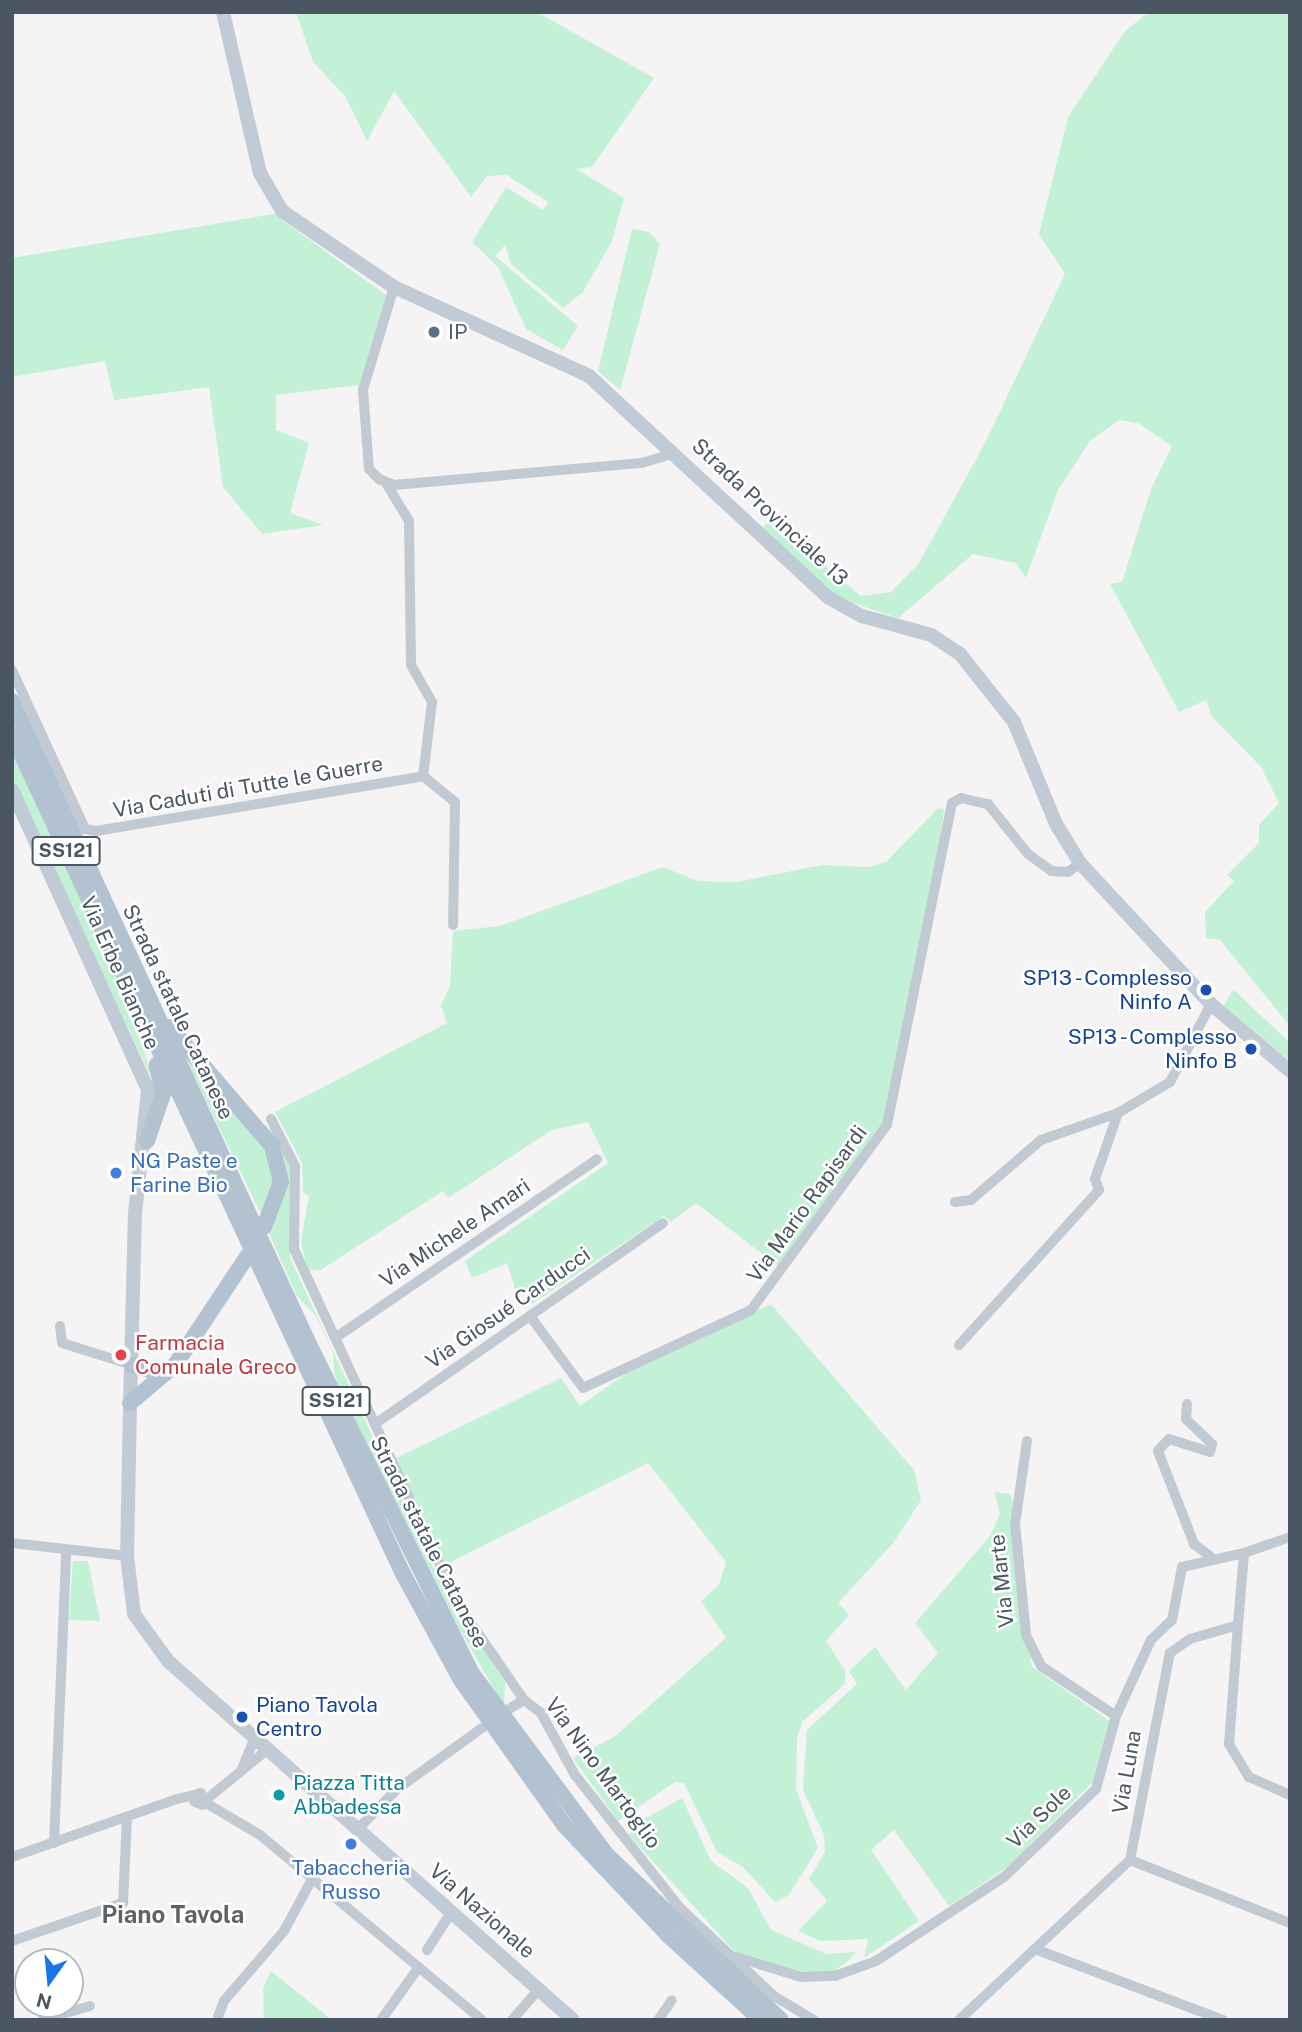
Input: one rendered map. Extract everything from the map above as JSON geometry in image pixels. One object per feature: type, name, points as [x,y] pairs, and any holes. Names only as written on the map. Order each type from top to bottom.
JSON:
[{"type":"main road","name":"Strada Provinciale 13","points":[[223,12],[245,120],[269,194],[305,232],[394,288],[590,376],[676,452],[842,608],[931,635],[960,654],[1014,722],[1056,824],[1080,863],[1211,1004],[1290,1071]]},
{"type":"main road","name":"Strada statale Catanese","points":[[12,701],[133,967],[414,1565],[471,1672],[606,1854],[781,2020]]},
{"type":"main road","name":"Strada statale Catanese","points":[[12,734],[402,1572],[461,1680],[581,1844],[761,2020]]},
{"type":"main road","name":"Via Erbe Bianche","points":[[12,790],[145,1080],[147,1141],[135,1213],[132,1365]]},
{"type":"main road","points":[[133,967],[178,1041],[272,1146],[281,1182],[264,1227]]},
{"type":"main road","points":[[147,1141],[163,1094],[152,1035]]},
{"type":"main road","points":[[130,1403],[163,1374],[189,1345],[248,1255]]},
{"type":"main road","points":[[132,1365],[163,1374]]},
{"type":"main road","name":"Via Nazionale","points":[[132,1365],[127,1556],[130,1600],[143,1632],[268,1749],[573,2020]]},
{"type":"street","points":[[394,288],[363,390],[369,469],[386,482],[409,521],[411,665],[432,702],[423,776],[455,802],[453,925]]},
{"type":"street","points":[[386,482],[642,463],[676,452]]},
{"type":"street","name":"Via Caduti di Tutte le Guerre","points":[[12,670],[85,828],[96,831],[423,776]]},
{"type":"street","name":"Via Mario Rapisardi","points":[[530,1316],[583,1388],[751,1310],[887,1125],[952,803],[961,798],[988,804],[1028,854],[1051,871],[1069,872],[1080,863]]},
{"type":"street","points":[[955,1202],[971,1200],[1041,1140],[1118,1113],[1170,1082],[1211,1004]]},
{"type":"street","points":[[959,1345],[1098,1190],[1095,1179],[1118,1113]]},
{"type":"street","name":"Via Nino Martoglio","points":[[271,1119],[295,1166],[294,1250],[444,1580],[524,1700],[541,1713],[575,1775],[656,1879],[775,1996],[814,2020]]},
{"type":"street","name":"Via Michele Amari","points":[[335,1338],[597,1159]]},
{"type":"street","name":"Via Giosué Carducci","points":[[374,1424],[663,1223]]},
{"type":"street","points":[[60,1326],[62,1343],[132,1365]]},
{"type":"street","points":[[1187,1404],[1186,1419],[1212,1444],[1210,1452],[1169,1439],[1158,1451],[1194,1544],[1210,1556]]},
{"type":"street","name":"Via Marte","points":[[1027,1441],[1015,1524],[1026,1635],[1041,1666],[1116,1716]]},
{"type":"street","points":[[1290,1536],[1244,1553],[1229,1744],[1249,1777],[1290,1795]]},
{"type":"street","points":[[12,1544],[66,1553],[127,1556]]},
{"type":"street","points":[[54,1843],[66,1553]]},
{"type":"street","name":"Via Sole","points":[[734,1956],[823,1979],[876,1961],[972,1901],[1096,1789],[1116,1716],[1151,1640],[1172,1620],[1177,1574],[1189,1562],[1210,1556],[1244,1553]]},
{"type":"street","name":"Via Luna","points":[[1130,1860],[1170,1653],[1190,1639],[1238,1625]]},
{"type":"street","points":[[504,1712],[524,1700]]},
{"type":"street","points":[[358,1829],[396,1790],[482,1728]]},
{"type":"street","points":[[237,1777],[255,1737]]},
{"type":"street","points":[[12,1857],[160,1806],[202,1799],[237,1777],[268,1749]]},
{"type":"street","points":[[202,1799],[260,1835],[482,2020]]},
{"type":"street","points":[[12,1941],[123,1903],[127,1818]]},
{"type":"street","points":[[959,2020],[1130,1860],[1290,1923]]},
{"type":"street","points":[[217,2020],[224,2001],[284,1931],[312,1879]]},
{"type":"street","points":[[427,1950],[452,1911]]},
{"type":"street","points":[[1035,1949],[1223,2020]]},
{"type":"street","points":[[381,2020],[419,1967]]},
{"type":"street","points":[[512,2020],[539,1989]]},
{"type":"street","points":[[658,2020],[672,2000]]},
{"type":"street","points":[[42,2020],[90,2006]]},
{"type":"green space","points":[[296,12],[537,12],[654,78],[592,167],[577,169],[624,198],[612,241],[583,292],[563,308],[511,264],[505,245],[495,256],[578,326],[563,350],[526,329],[498,267],[472,242],[506,187],[543,210],[548,202],[507,175],[487,176],[471,197],[394,91],[367,141],[345,96],[313,62]]},
{"type":"green space","points":[[1149,12],[1290,12],[1290,1026],[1220,940],[1206,938],[1205,912],[1234,881],[1227,875],[1259,843],[1259,825],[1279,803],[1261,767],[1212,717],[1206,700],[1179,712],[1110,584],[1122,582],[1151,489],[1172,446],[1138,423],[1119,420],[1090,441],[1058,490],[1026,578],[1016,563],[973,554],[898,618],[838,598],[762,529],[770,520],[861,596],[891,592],[919,563],[985,443],[1065,274],[1039,234],[1068,117],[1125,31]]},
{"type":"green space","points":[[274,214],[387,296],[359,385],[276,395],[276,430],[309,443],[290,513],[323,525],[262,534],[223,487],[209,387],[114,400],[105,361],[12,377],[12,258]]},
{"type":"green space","points":[[632,229],[649,232],[660,244],[620,390],[598,371]]},
{"type":"green space","points":[[12,750],[117,976],[159,1094],[12,780]]},
{"type":"green space","points":[[938,808],[944,809],[936,874],[882,1125],[778,1266],[696,1203],[671,1222],[664,1216],[532,1304],[515,1288],[507,1263],[472,1278],[465,1261],[608,1163],[588,1122],[552,1130],[448,1198],[443,1191],[319,1271],[307,1269],[301,1241],[309,1196],[303,1193],[302,1163],[275,1112],[447,1023],[441,1005],[450,986],[453,931],[500,926],[663,867],[698,881],[737,882],[822,865],[869,867],[886,862]]},
{"type":"green space","points":[[1233,989],[1290,1043],[1290,1061],[1224,1006]]},
{"type":"green space","points":[[182,1051],[267,1146],[277,1180],[264,1220]]},
{"type":"green space","points":[[242,1106],[272,1131],[292,1167],[290,1258],[439,1580],[505,1683],[504,1706],[433,1583],[335,1377],[333,1353],[316,1316],[297,1296],[268,1231],[286,1185]]},
{"type":"green space","points":[[771,1304],[914,1470],[921,1500],[894,1542],[838,1603],[849,1615],[826,1641],[845,1670],[845,1684],[802,1722],[797,1739],[796,1789],[818,1848],[789,1895],[775,1902],[743,1867],[717,1852],[684,1783],[675,1782],[618,1821],[573,1758],[614,1737],[726,1638],[701,1601],[719,1585],[726,1562],[648,1463],[443,1566],[396,1458],[561,1378],[580,1406],[639,1364]]},
{"type":"green space","points":[[995,1492],[1010,1494],[1014,1504],[1032,1667],[1110,1721],[1096,1779],[1010,1865],[949,1906],[894,1830],[871,1850],[919,1921],[864,1958],[868,1939],[820,1941],[798,1931],[827,1901],[809,1879],[825,1852],[824,1835],[803,1790],[807,1730],[857,1684],[849,1671],[875,1647],[906,1690],[938,1653],[915,1623],[990,1536],[1000,1514]]},
{"type":"green space","points":[[73,1561],[88,1561],[100,1621],[69,1620]]},
{"type":"green space","points":[[682,1798],[711,1861],[748,1888],[771,1930],[827,1954],[856,1952],[849,1960],[833,1972],[796,1972],[737,1954],[629,1835],[633,1825]]},
{"type":"green space","points":[[271,1971],[332,2020],[264,2020],[263,1988]]},
{"type":"place","name":"IP","points":[[434,332]]},
{"type":"place","name":"SP13 - Complesso Ninfo A","points":[[1206,990]]},
{"type":"place","name":"SP13 - Complesso Ninfo B","points":[[1251,1049]]},
{"type":"place","name":"NG Paste e Farine Bio","points":[[116,1173]]},
{"type":"place","name":"Farmacia Comunale Greco","points":[[121,1355]]},
{"type":"place","name":"Piano Tavola Centro","points":[[242,1717]]},
{"type":"place","name":"Piazza Titta Abbadessa","points":[[279,1795]]},
{"type":"place","name":"Tabaccheria Russo","points":[[351,1844]]},
{"type":"district","name":"Piano Tavola","points":[[173,1915]]}]
